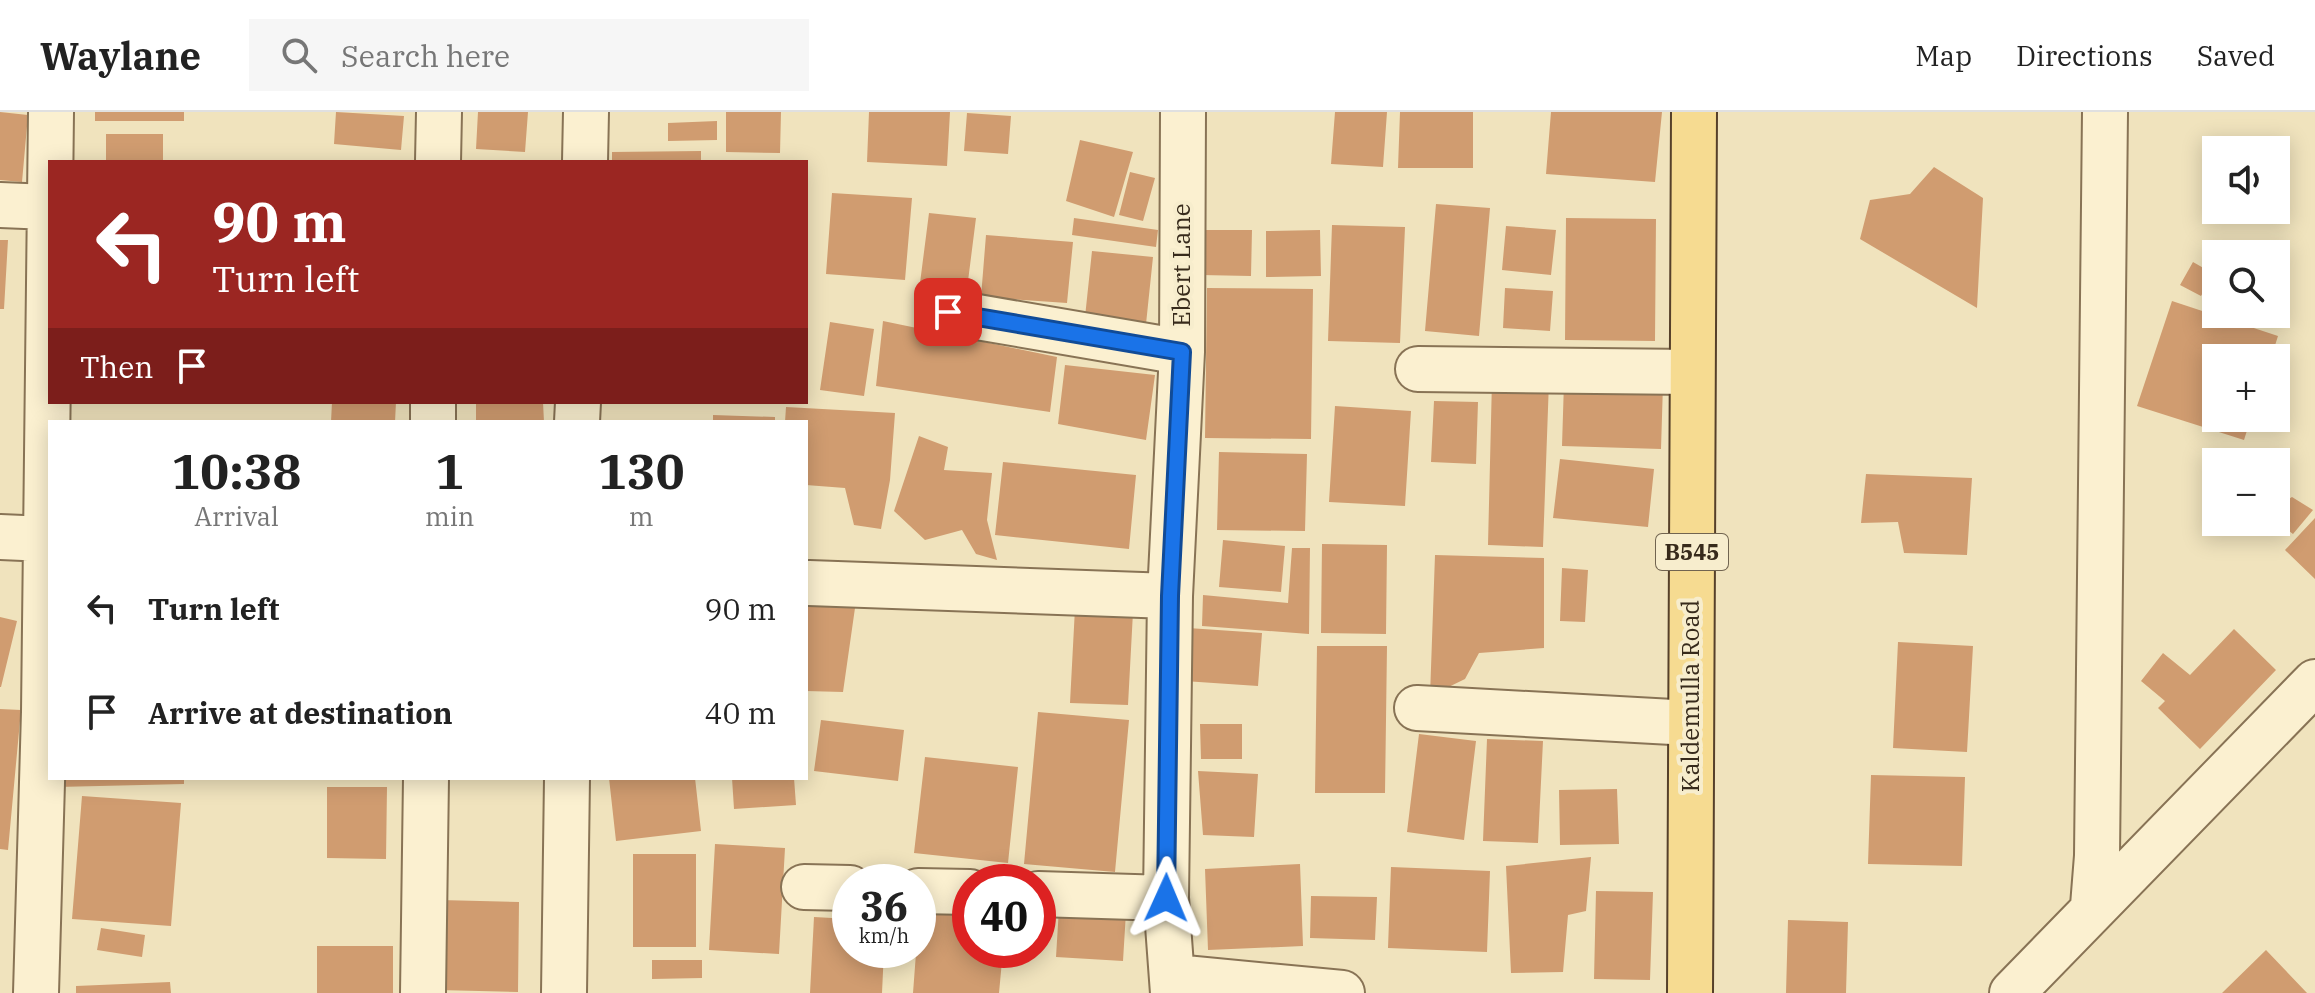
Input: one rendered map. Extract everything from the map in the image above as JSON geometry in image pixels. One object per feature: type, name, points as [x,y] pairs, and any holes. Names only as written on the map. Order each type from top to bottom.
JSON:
[{"type":"main road","name":"Kaldemulla Road","points":[[1690,993],[1694,112]]},
{"type":"street","points":[[50,160],[51,112]]},
{"type":"street","points":[[438,160],[439,112]]},
{"type":"street","points":[[585,160],[586,112]]},
{"type":"street","name":"Ebert Lane","points":[[1173,985],[1166,898],[1170,596],[1182,352],[1183,112]]},
{"type":"street","points":[[2093,906],[2097,856],[2105,112]]},
{"type":"street","points":[[0,205],[48,207]]},
{"type":"street","points":[[948,312],[1182,352]]},
{"type":"street","points":[[36,993],[48,318]]},
{"type":"street","points":[[1418,369],[1692,372]]},
{"type":"street","points":[[0,537],[46,539]]},
{"type":"street","points":[[809,583],[1170,596]]},
{"type":"street","points":[[2012,993],[2093,906],[2315,682]]},
{"type":"street","points":[[1417,708],[1691,723]]},
{"type":"street","points":[[423,993],[426,780]]},
{"type":"street","points":[[564,993],[567,780]]},
{"type":"street","points":[[804,887],[832,888]]},
{"type":"street","points":[[1056,895],[1166,898]]},
{"type":"street","points":[[1173,985],[1342,993]]},
{"type":"building","points":[[0,112],[28,115],[22,182],[0,180]]},
{"type":"building","points":[[95,112],[184,112],[184,121],[95,121]]},
{"type":"building","points":[[336,112],[404,116],[401,150],[334,144]]},
{"type":"building","points":[[478,112],[528,112],[525,152],[476,149]]},
{"type":"building","points":[[726,112],[781,112],[780,153],[726,152]]},
{"type":"building","points":[[869,112],[950,112],[947,166],[867,162]]},
{"type":"building","points":[[1335,112],[1387,112],[1383,167],[1331,164]]},
{"type":"building","points":[[1400,112],[1473,112],[1473,168],[1398,168]]},
{"type":"building","points":[[1551,112],[1662,112],[1655,182],[1546,174]]},
{"type":"building","points":[[967,113],[1011,116],[1008,154],[964,151]]},
{"type":"building","points":[[717,121],[717,140],[668,141],[668,123]]},
{"type":"building","points":[[106,134],[163,134],[163,160],[106,160]]},
{"type":"building","points":[[1080,140],[1133,152],[1114,217],[1066,201]]},
{"type":"building","points":[[701,151],[701,160],[612,160],[612,152]]},
{"type":"building","points":[[1934,167],[1983,198],[1977,308],[1860,239],[1870,200],[1910,194]]},
{"type":"building","points":[[1130,172],[1155,178],[1143,221],[1119,215]]},
{"type":"building","points":[[832,193],[912,198],[905,280],[826,274]]},
{"type":"building","points":[[1436,204],[1490,208],[1479,336],[1425,331]]},
{"type":"building","points":[[929,213],[976,218],[967,289],[920,283]]},
{"type":"building","points":[[1074,218],[1158,230],[1156,247],[1072,235]]},
{"type":"building","points":[[1566,218],[1656,219],[1655,341],[1565,340]]},
{"type":"building","points":[[1332,225],[1405,227],[1400,343],[1328,341]]},
{"type":"building","points":[[1506,226],[1556,230],[1551,275],[1502,270]]},
{"type":"building","points":[[1202,230],[1252,230],[1251,276],[1201,275]]},
{"type":"building","points":[[1320,230],[1321,276],[1266,277],[1266,231]]},
{"type":"building","points":[[986,235],[1073,242],[1067,303],[981,297]]},
{"type":"building","points":[[0,240],[8,240],[4,309],[0,309]]},
{"type":"building","points":[[1092,251],[1153,257],[1146,324],[1085,317]]},
{"type":"building","points":[[2193,262],[2202,267],[2201,296],[2180,285]]},
{"type":"building","points":[[1207,288],[1313,289],[1311,439],[1205,438]]},
{"type":"building","points":[[1505,288],[1553,291],[1550,331],[1503,328]]},
{"type":"building","points":[[2172,301],[2202,311],[2202,328],[2254,328],[2278,336],[2275,344],[2202,344],[2202,427],[2137,406]]},
{"type":"building","points":[[883,321],[1057,357],[1050,412],[876,386]]},
{"type":"building","points":[[830,322],[874,329],[864,396],[820,390]]},
{"type":"building","points":[[1065,365],[1155,375],[1146,440],[1058,424]]},
{"type":"building","points":[[1492,380],[1549,381],[1543,547],[1488,545]]},
{"type":"building","points":[[1564,382],[1663,384],[1661,449],[1562,446]]},
{"type":"building","points":[[1434,401],[1478,402],[1476,464],[1431,462]]},
{"type":"building","points":[[332,404],[396,404],[395,420],[331,420]]},
{"type":"building","points":[[476,404],[543,404],[544,420],[476,420]]},
{"type":"building","points":[[1335,406],[1411,411],[1405,506],[1329,502]]},
{"type":"building","points":[[786,407],[895,413],[890,480],[881,529],[854,525],[845,488],[808,485],[808,420],[785,420]]},
{"type":"building","points":[[713,415],[775,417],[775,420],[713,420]]},
{"type":"building","points":[[2219,432],[2247,432],[2244,440]]},
{"type":"building","points":[[919,436],[948,447],[944,470],[992,473],[987,520],[997,560],[976,554],[962,530],[925,540],[894,511]]},
{"type":"building","points":[[1219,452],[1307,454],[1305,531],[1217,530]]},
{"type":"building","points":[[1560,459],[1654,469],[1648,527],[1553,518]]},
{"type":"building","points":[[1003,462],[1136,475],[1129,549],[995,535]]},
{"type":"building","points":[[1866,474],[1972,478],[1967,555],[1904,553],[1898,522],[1861,523]]},
{"type":"building","points":[[2290,498],[2313,510],[2293,534],[2290,532]]},
{"type":"building","points":[[2315,518],[2315,579],[2285,550]]},
{"type":"building","points":[[1223,540],[1285,546],[1281,592],[1219,587]]},
{"type":"building","points":[[1322,544],[1387,545],[1386,634],[1321,633]]},
{"type":"building","points":[[1292,548],[1310,548],[1309,634],[1202,626],[1203,595],[1288,603]]},
{"type":"building","points":[[1435,555],[1544,558],[1544,648],[1479,653],[1465,679],[1430,696]]},
{"type":"building","points":[[1562,568],[1588,570],[1585,622],[1560,621]]},
{"type":"building","points":[[808,601],[856,601],[843,692],[808,691]]},
{"type":"building","points":[[1075,608],[1133,612],[1128,705],[1070,703]]},
{"type":"building","points":[[0,617],[17,621],[1,687],[0,687]]},
{"type":"building","points":[[1188,628],[1262,633],[1258,686],[1184,681]]},
{"type":"building","points":[[2234,629],[2276,670],[2200,749],[2158,708],[2165,701],[2141,681],[2163,653],[2190,675]]},
{"type":"building","points":[[1898,642],[1973,646],[1967,752],[1893,748]]},
{"type":"building","points":[[1317,646],[1387,646],[1385,793],[1315,793]]},
{"type":"building","points":[[0,709],[21,710],[8,850],[0,849]]},
{"type":"building","points":[[1038,712],[1129,720],[1115,872],[1056,867],[1056,864],[1024,864]]},
{"type":"building","points":[[821,720],[904,730],[898,781],[814,771]]},
{"type":"building","points":[[1200,724],[1242,724],[1242,759],[1201,759]]},
{"type":"building","points":[[1419,734],[1476,741],[1464,840],[1407,832]]},
{"type":"building","points":[[1487,739],[1543,741],[1538,843],[1483,841]]},
{"type":"building","points":[[925,757],[1018,767],[1008,863],[914,853]]},
{"type":"building","points":[[1198,771],[1258,774],[1254,837],[1203,835]]},
{"type":"building","points":[[1871,775],[1965,777],[1962,866],[1868,864]]},
{"type":"building","points":[[57,780],[184,780],[184,784],[57,787]]},
{"type":"building","points":[[609,780],[695,780],[701,831],[616,841]]},
{"type":"building","points":[[732,780],[794,780],[796,805],[734,809]]},
{"type":"building","points":[[327,787],[387,787],[386,859],[327,858]]},
{"type":"building","points":[[1617,789],[1619,844],[1560,845],[1559,790]]},
{"type":"building","points":[[82,796],[181,803],[171,926],[72,919]]},
{"type":"building","points":[[715,844],[785,848],[779,954],[709,950]]},
{"type":"building","points":[[633,854],[696,854],[696,947],[633,947]]},
{"type":"building","points":[[1591,857],[1586,911],[1568,915],[1563,972],[1511,973],[1506,866]]},
{"type":"building","points":[[1300,864],[1303,946],[1208,950],[1205,869]]},
{"type":"building","points":[[1391,867],[1490,871],[1487,952],[1388,948]]},
{"type":"building","points":[[1596,891],[1653,892],[1650,980],[1594,979]]},
{"type":"building","points":[[1311,896],[1377,897],[1375,940],[1310,938]]},
{"type":"building","points":[[440,900],[519,902],[518,992],[438,990]]},
{"type":"building","points":[[936,901],[952,903],[952,968],[1001,968],[999,993],[913,993],[915,968],[936,968]]},
{"type":"building","points":[[1059,908],[1126,912],[1123,961],[1056,957]]},
{"type":"building","points":[[814,917],[832,918],[832,968],[883,968],[882,993],[810,993]]},
{"type":"building","points":[[1788,920],[1848,922],[1846,993],[1786,993]]},
{"type":"building","points":[[101,928],[145,935],[142,957],[97,950]]},
{"type":"building","points":[[317,946],[393,946],[393,993],[317,993]]},
{"type":"building","points":[[2266,950],[2307,993],[2222,993]]},
{"type":"building","points":[[652,960],[702,960],[702,978],[652,979]]},
{"type":"building","points":[[170,982],[171,993],[76,993],[76,986]]},
{"type":"route","points":[[948,312],[1182,352],[1170,596],[1166,898]]}]
